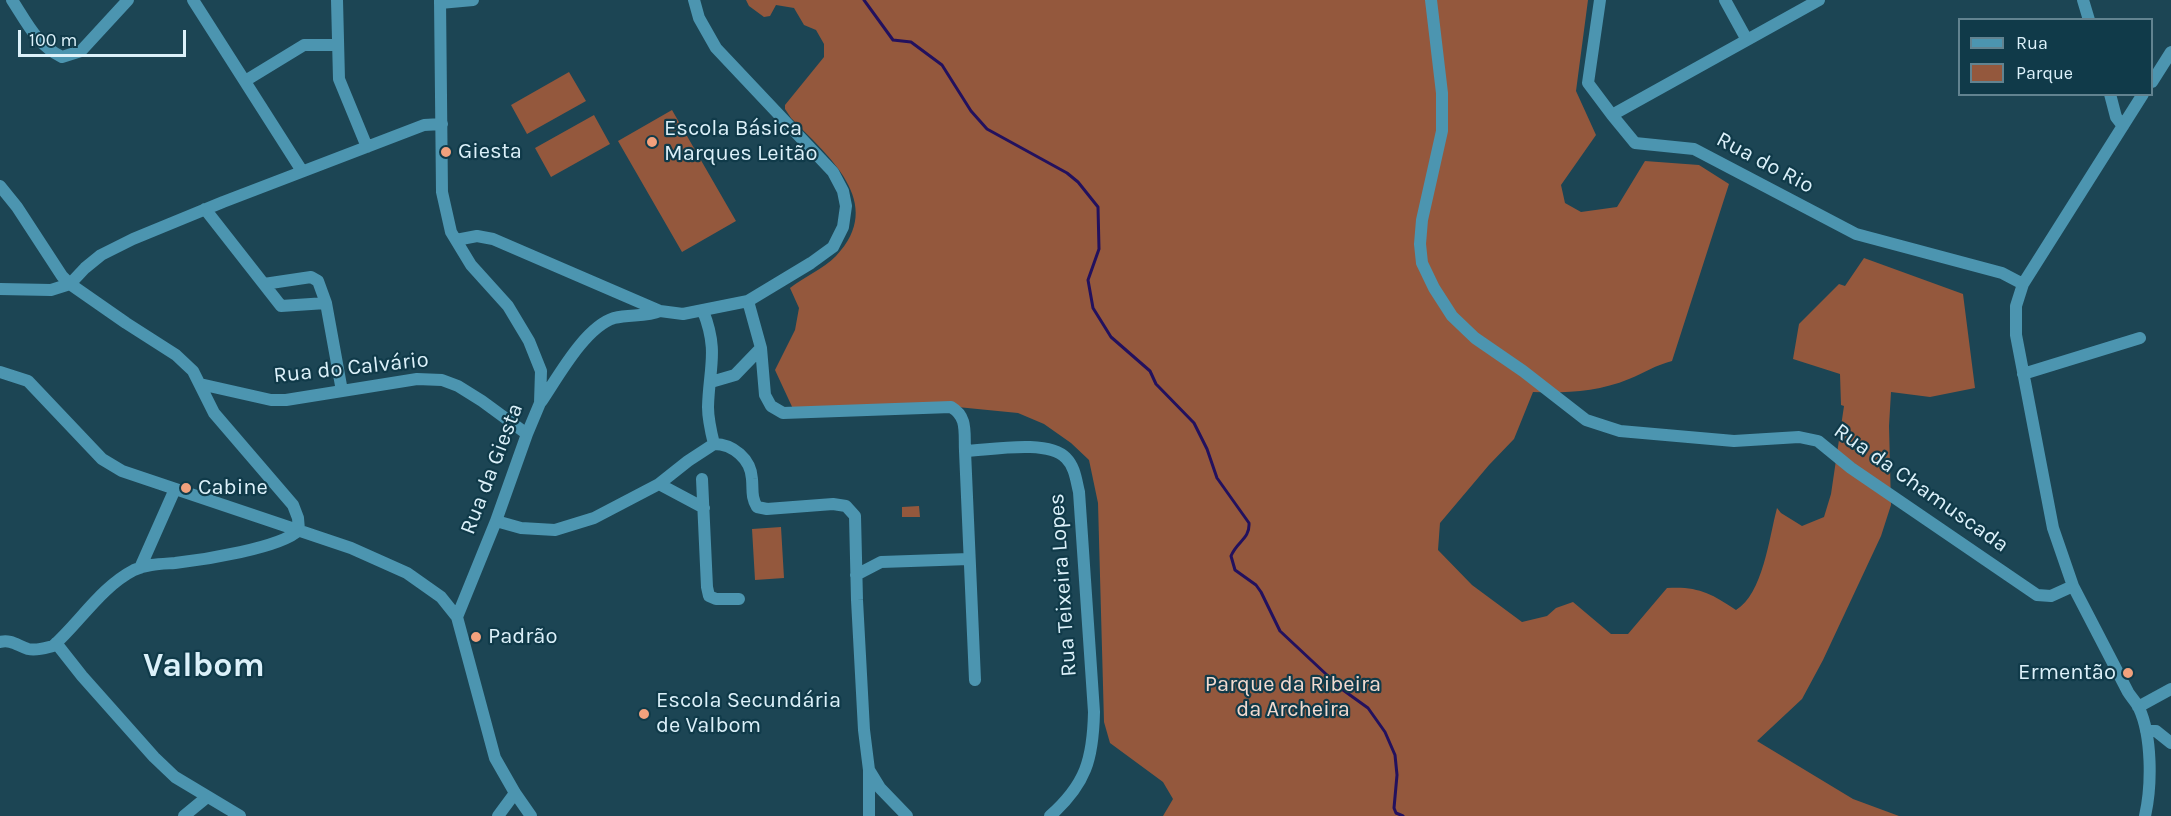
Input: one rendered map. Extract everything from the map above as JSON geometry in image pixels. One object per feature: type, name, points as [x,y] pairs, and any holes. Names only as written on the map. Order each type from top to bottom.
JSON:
[{"type":"street","points":[[12,0],[37,38],[48,50],[62,57],[81,51],[128,0]]},
{"type":"street","points":[[193,0],[302,171]]},
{"type":"street","points":[[337,0],[339,79],[367,147]]},
{"type":"street","points":[[440,1],[473,0]]},
{"type":"street","points":[[456,240],[477,236],[493,239],[660,311],[683,314],[748,301],[833,247],[843,226],[846,206],[843,191],[833,172],[716,48],[699,18],[694,0]]},
{"type":"street","name":"Rua da Chamuscada","points":[[1431,0],[1442,93],[1442,131],[1422,220],[1420,244],[1422,263],[1434,288],[1452,316],[1474,338],[1523,371],[1586,420],[1620,431],[1734,441],[1799,437],[1818,441],[1851,468],[2037,595],[2051,597],[2073,586]]},
{"type":"street","name":"Rua do Rio","points":[[1600,0],[1588,83],[1635,143],[1694,149],[1856,234],[2002,273],[2023,284]]},
{"type":"street","points":[[1725,0],[1747,40]]},
{"type":"street","points":[[1612,116],[1820,0]]},
{"type":"street","points":[[2083,0],[2088,18]]},
{"type":"street","name":"Rua da Giesta","points":[[440,1],[442,192],[451,232],[471,265],[508,306],[529,341],[541,370],[540,403],[457,617]]},
{"type":"street","points":[[245,81],[304,45],[337,45]]},
{"type":"street","points":[[2153,79],[2171,52]]},
{"type":"street","points":[[2111,96],[2116,117],[2123,126]]},
{"type":"street","points":[[2143,96],[2023,284],[2016,306],[2016,335],[2053,528],[2073,586],[2138,707],[2146,731],[2150,794],[2145,816]]},
{"type":"street","points":[[0,289],[51,290],[70,284],[101,255],[205,209],[424,125],[442,124]]},
{"type":"street","points":[[0,186],[17,207],[62,276],[70,284],[176,355],[193,371],[214,413],[293,505],[298,518],[299,530]]},
{"type":"street","points":[[205,209],[281,306],[326,303]]},
{"type":"street","points":[[264,284],[311,277],[318,281],[326,303],[342,391]]},
{"type":"street","points":[[748,301],[761,348],[765,395],[771,406],[783,413],[951,407],[960,412],[964,422],[975,680]]},
{"type":"street","points":[[540,403],[573,356],[600,325],[613,319],[660,311]]},
{"type":"street","points":[[703,311],[713,347],[708,407],[714,444]]},
{"type":"street","points":[[2023,374],[2140,338]]},
{"type":"street","points":[[711,382],[735,375],[761,348]]},
{"type":"street","points":[[0,372],[28,381],[102,459],[122,471],[351,548],[407,573],[441,597],[457,617],[495,758],[515,794],[531,816]]},
{"type":"street","name":"Rua do Calvário","points":[[200,384],[271,400],[417,379],[442,380],[458,386],[482,401],[527,434]]},
{"type":"street","points":[[496,521],[521,528],[555,530],[594,518],[660,484],[688,461],[714,444],[722,444],[737,450],[747,462],[752,477],[752,499],[756,507],[767,509],[833,504],[846,506],[855,516],[864,730],[869,770],[869,816]]},
{"type":"street","name":"Rua Teixeira Lopes","points":[[965,451],[1049,448],[1065,456],[1074,469],[1078,492],[1094,712],[1093,743],[1087,770],[1071,795],[1050,816]]},
{"type":"street","points":[[702,479],[709,596],[717,599],[739,599]]},
{"type":"street","points":[[660,484],[704,508]]},
{"type":"street","points":[[140,568],[175,489]]},
{"type":"street","points":[[0,642],[10,641],[30,649],[42,649],[56,643],[105,592],[140,568],[214,557],[270,544],[286,539],[299,530]]},
{"type":"street","points":[[856,575],[881,562],[969,559]]},
{"type":"street","points":[[56,643],[82,676],[154,757],[175,777],[240,816]]},
{"type":"street","points":[[2138,707],[2171,689]]},
{"type":"street","points":[[2146,731],[2156,731],[2171,743]]},
{"type":"street","points":[[869,770],[880,788],[907,816]]},
{"type":"street","points":[[498,816],[515,794]]},
{"type":"street","points":[[184,816],[207,797]]},
{"type":"green space","name":"Parque da Ribeira da Archeira","points":[[746,0],[1588,0],[1576,91],[1596,135],[1561,185],[1565,203],[1581,212],[1617,207],[1645,161],[1699,165],[1729,184],[1672,361],[1606,387],[1570,392],[1533,392],[1514,439],[1440,523],[1438,550],[1472,585],[1522,622],[1547,616],[1556,608],[1573,602],[1611,634],[1628,634],[1667,588],[1687,588],[1703,592],[1736,610],[1753,592],[1759,579],[1777,508],[1802,526],[1824,517],[1831,494],[1844,406],[1841,405],[1840,374],[1793,359],[1799,324],[1839,284],[1845,286],[1864,258],[1963,294],[1975,388],[1930,397],[1891,392],[1889,426],[1891,505],[1881,536],[1823,660],[1802,699],[1757,741],[1853,799],[1899,816],[1163,816],[1173,799],[1163,782],[1110,743],[1104,722],[1098,503],[1089,460],[1071,443],[1044,424],[1018,413],[937,405],[794,411],[775,370],[795,330],[799,308],[790,288],[836,256],[850,236],[856,217],[854,199],[835,164],[785,109],[785,105],[824,57],[824,44],[816,30],[804,25],[794,8],[776,5],[770,16],[764,17],[749,6]]},
{"type":"green space","points":[[569,72],[586,101],[527,134],[511,105]]},
{"type":"green space","points":[[672,110],[736,221],[682,252],[618,141]]},
{"type":"green space","points":[[594,115],[610,144],[551,177],[535,148]]},
{"type":"green space","points":[[919,506],[920,517],[902,517],[902,507]]},
{"type":"green space","points":[[781,527],[784,578],[755,580],[752,529]]},
{"type":"waterway","points":[[864,0],[893,40],[911,42],[942,65],[971,111],[987,129],[1067,173],[1078,182],[1098,207],[1099,249],[1088,280],[1093,308],[1111,337],[1150,371],[1156,384],[1194,423],[1207,449],[1217,478],[1249,523],[1245,537],[1231,556],[1235,570],[1256,585],[1280,631],[1343,690],[1368,708],[1385,732],[1395,755],[1397,775],[1394,808],[1396,813],[1403,816]]},
{"type":"place","name":"Escola Básica Marques Leitão","points":[[652,142]]},
{"type":"place","name":"Giesta","points":[[446,152]]},
{"type":"place","name":"Cabine","points":[[186,488]]},
{"type":"place","name":"Padrão","points":[[476,637]]},
{"type":"place","name":"Ermentão","points":[[2128,673]]},
{"type":"place","name":"Escola Secundária de Valbom","points":[[644,714]]},
{"type":"district","name":"Valbom","points":[[204,666]]}]
